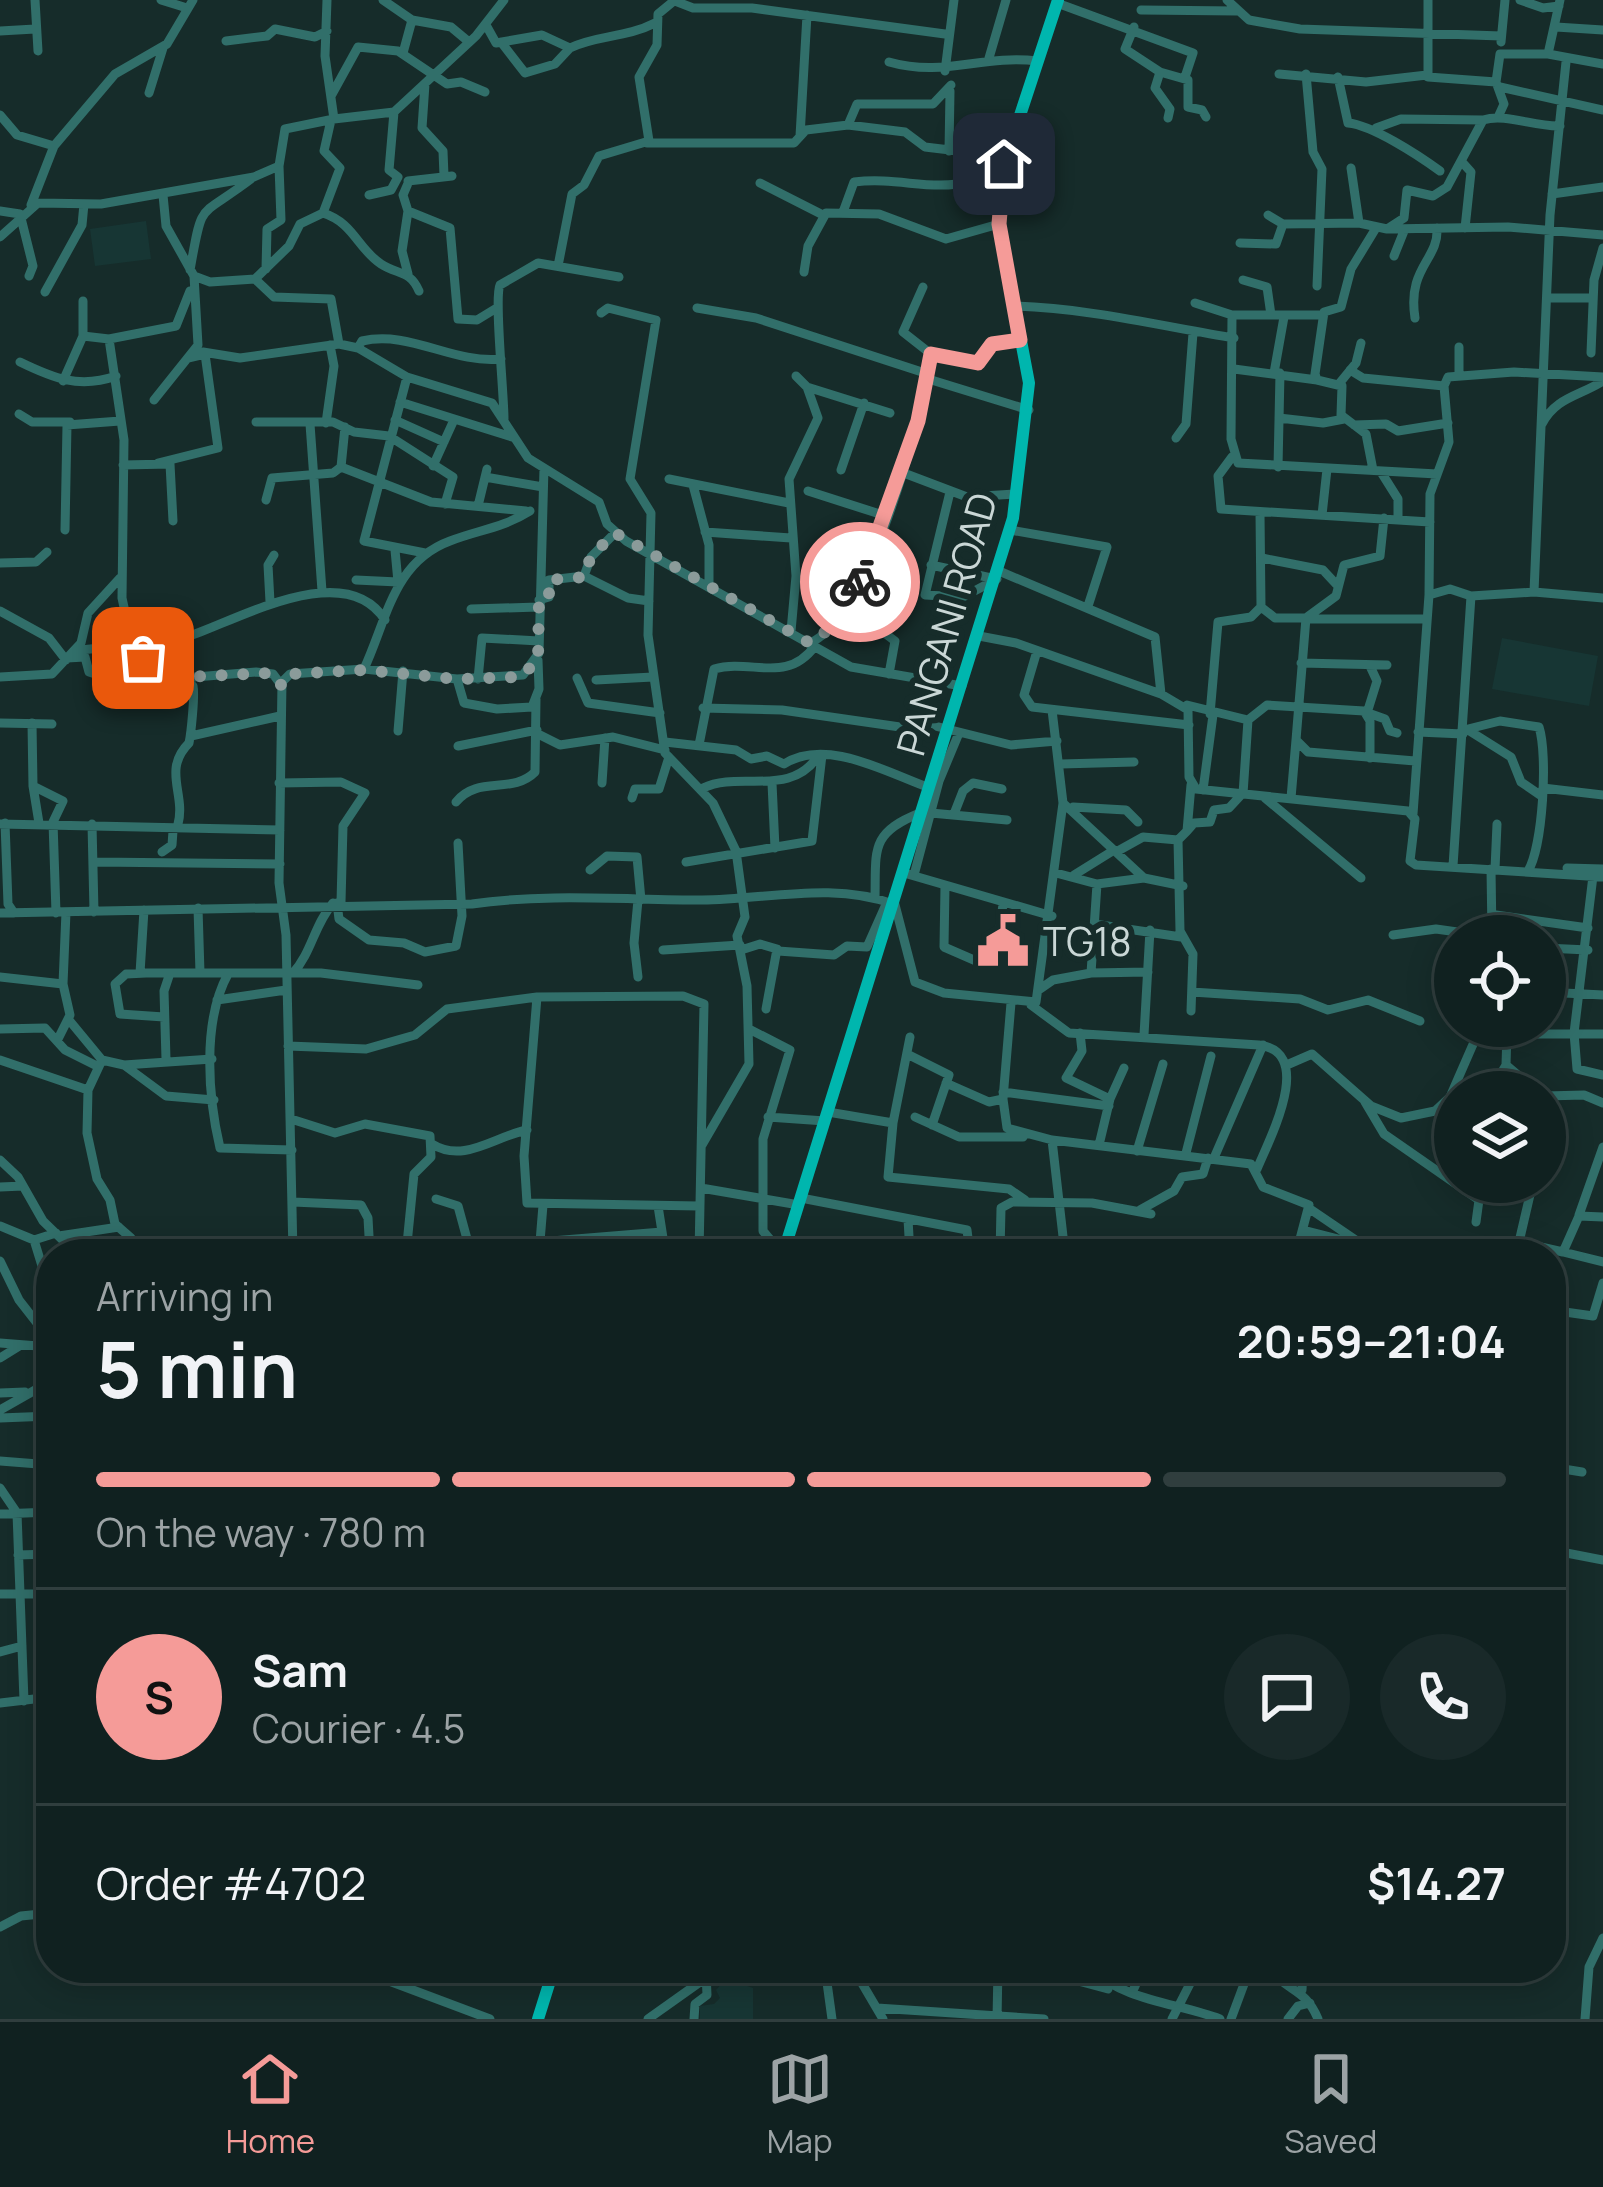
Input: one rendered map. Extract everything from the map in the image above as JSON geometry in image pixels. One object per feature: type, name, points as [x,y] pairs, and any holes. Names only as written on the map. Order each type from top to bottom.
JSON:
[{"type":"main road","name":"PANGANI ROAD","points":[[788,1239],[891,902],[909,874],[930,788],[953,731],[962,686],[1010,530],[1029,410],[1029,375],[999,224],[1004,164],[1058,2]]},
{"type":"main road","points":[[538,2019],[549,1983]]},
{"type":"street","points":[[35,0],[38,51]]},
{"type":"street","points":[[149,93],[163,48],[190,4],[161,0]]},
{"type":"street","points":[[192,275],[210,282],[255,279],[290,246],[300,224],[323,213],[340,176],[340,168],[324,151],[333,120],[327,0]]},
{"type":"street","points":[[383,0],[412,20],[451,27],[469,42]]},
{"type":"street","points":[[266,268],[267,229],[281,220],[279,166],[285,129],[394,112],[486,25],[504,0]]},
{"type":"street","points":[[501,42],[525,73],[555,64],[584,40],[613,41],[655,22],[675,0],[693,8],[807,15],[945,34]]},
{"type":"street","points":[[949,151],[951,85],[945,34],[954,0]]},
{"type":"street","points":[[989,58],[1006,0]]},
{"type":"street","points":[[1227,0],[1258,22],[1300,29],[1501,36]]},
{"type":"street","points":[[1427,76],[1428,0]]},
{"type":"street","points":[[1499,115],[1504,104],[1498,85],[1505,0]]},
{"type":"street","points":[[1520,0],[1603,30]]},
{"type":"street","points":[[1058,2],[1193,53],[1184,77],[1188,107],[1202,110],[1206,117]]},
{"type":"street","points":[[1141,10],[1238,11]]},
{"type":"street","points":[[1548,54],[1558,12]]},
{"type":"street","points":[[800,136],[807,15]]},
{"type":"street","points":[[403,53],[412,20]]},
{"type":"street","points":[[647,143],[650,134],[639,77],[657,45],[655,22]]},
{"type":"street","points":[[486,25],[490,39],[501,42],[542,34],[570,48]]},
{"type":"street","points":[[1134,27],[1125,49],[1160,72],[1184,77]]},
{"type":"street","points":[[0,31],[35,29]]},
{"type":"street","points":[[226,41],[267,36],[275,29],[315,37],[328,31]]},
{"type":"street","points":[[2,231],[31,205],[54,146],[115,74],[163,48]]},
{"type":"street","points":[[331,96],[353,49],[403,53],[429,80],[485,92]]},
{"type":"street","points":[[1500,54],[1548,54],[1566,62],[1603,64]]},
{"type":"street","points":[[889,62],[949,70],[989,58],[1038,61]]},
{"type":"street","points":[[1534,592],[1552,194],[1566,62]]},
{"type":"street","points":[[1160,72],[1155,88],[1170,109],[1168,118]]},
{"type":"street","points":[[1279,74],[1366,82],[1460,77],[1603,110]]},
{"type":"street","points":[[1306,74],[1313,152],[1322,170],[1317,286]]},
{"type":"street","points":[[1338,77],[1348,123],[1376,128],[1401,119],[1484,120],[1499,115],[1534,126],[1560,126]]},
{"type":"street","points":[[1459,91],[1460,77]]},
{"type":"street","points":[[394,112],[389,170],[403,179],[448,176],[443,152],[422,128],[429,80]]},
{"type":"street","points":[[848,125],[856,104],[933,104],[951,85]]},
{"type":"street","points":[[0,115],[17,135],[54,146]]},
{"type":"street","points":[[1195,303],[1232,315],[1284,317],[1323,315],[1341,307],[1352,269],[1382,228],[1404,218],[1407,190],[1429,196],[1442,192],[1484,120]]},
{"type":"street","points":[[558,266],[572,194],[584,185],[598,156],[647,143],[794,143],[816,128],[848,125],[908,132],[926,147],[1004,164]]},
{"type":"street","points":[[1376,128],[1386,141],[1440,171]]},
{"type":"street","points":[[1462,162],[1471,172],[1466,228]]},
{"type":"street","points":[[843,212],[854,182],[945,188],[986,181],[1004,164]]},
{"type":"street","points":[[83,336],[109,339],[176,326],[190,299],[199,214],[211,200],[279,166]]},
{"type":"street","points":[[1351,169],[1359,223]]},
{"type":"street","points":[[31,205],[163,195],[254,177]]},
{"type":"street","points":[[369,195],[391,190],[403,179]]},
{"type":"street","points":[[403,179],[408,212],[402,251],[419,291]]},
{"type":"street","points":[[760,183],[823,215],[879,214],[946,239],[999,224]]},
{"type":"street","points":[[1552,194],[1603,187]]},
{"type":"street","points":[[158,463],[218,448],[192,275],[166,226],[163,195]]},
{"type":"street","points":[[45,292],[82,225],[84,204]]},
{"type":"street","points":[[0,211],[20,214]]},
{"type":"street","points":[[408,212],[449,228],[458,319],[477,320],[495,309]]},
{"type":"street","points":[[323,213],[341,219],[381,264],[409,274]]},
{"type":"street","points":[[20,214],[33,266],[29,276]]},
{"type":"street","points":[[1268,214],[1283,224],[1359,223],[1404,231],[1466,228],[1603,235]]},
{"type":"street","points":[[803,272],[823,215]]},
{"type":"street","points":[[1240,243],[1276,244],[1283,224]]},
{"type":"street","points":[[1415,318],[1410,301],[1415,276],[1436,243],[1437,228]]},
{"type":"street","points":[[1394,256],[1404,231]]},
{"type":"street","points":[[1591,353],[1592,298],[1603,248]]},
{"type":"street","points":[[504,419],[503,334],[495,295],[506,278],[538,263],[619,277]]},
{"type":"street","points":[[255,279],[274,297],[331,299],[335,345],[326,423]]},
{"type":"street","points":[[1243,280],[1267,287],[1271,315]]},
{"type":"street","points":[[923,287],[903,332],[931,354],[978,363],[992,344],[1020,340]]},
{"type":"street","points":[[1547,298],[1592,298]]},
{"type":"street","points":[[63,380],[83,336],[82,301]]},
{"type":"street","points":[[1012,306],[1078,310],[1234,338]]},
{"type":"street","points":[[602,313],[608,308],[656,320],[630,479],[650,506],[652,677],[666,750],[659,789],[635,790],[632,797]]},
{"type":"street","points":[[697,308],[756,319],[1029,410]]},
{"type":"street","points":[[1232,315],[1232,457],[1218,476],[1218,504],[1230,512],[1430,522]]},
{"type":"street","points":[[1317,380],[1323,315]]},
{"type":"street","points":[[1278,467],[1277,373],[1284,317]]},
{"type":"street","points":[[1176,438],[1186,424],[1193,333]]},
{"type":"street","points":[[358,348],[362,340],[389,335],[482,360],[501,358]]},
{"type":"street","points":[[109,339],[123,464],[126,632],[165,678]]},
{"type":"street","points":[[1338,385],[1361,343]]},
{"type":"street","points":[[154,400],[188,358],[201,350],[240,358],[335,345],[358,348],[407,377],[485,399],[528,458],[599,502],[615,533],[851,667],[962,686]]},
{"type":"street","points":[[1459,347],[1459,373]]},
{"type":"street","points":[[699,745],[714,668],[783,669],[805,659],[860,582],[901,472],[931,354]]},
{"type":"street","points":[[20,362],[63,380],[116,376]]},
{"type":"street","points":[[1234,369],[1338,385]]},
{"type":"street","points":[[1350,370],[1363,378],[1444,386],[1459,373],[1603,379]]},
{"type":"street","points":[[790,631],[796,576],[789,503],[793,469],[818,418],[807,387],[796,376]]},
{"type":"street","points":[[407,377],[364,541],[425,554]]},
{"type":"street","points":[[1542,425],[1557,403],[1603,379]]},
{"type":"street","points":[[1338,385],[1349,422],[1366,434],[1377,471],[1394,489],[1398,518]]},
{"type":"street","points":[[1444,386],[1448,454],[1437,474],[1430,522],[1410,861],[1600,874],[1574,1033],[1577,1069],[1603,1075]]},
{"type":"street","points":[[807,387],[890,413]]},
{"type":"street","points":[[400,403],[512,437]]},
{"type":"street","points":[[841,470],[863,404]]},
{"type":"street","points":[[19,414],[32,422],[120,421]]},
{"type":"street","points":[[1279,418],[1389,424],[1398,431],[1448,423]]},
{"type":"street","points":[[394,420],[444,442]]},
{"type":"street","points":[[65,530],[64,440],[70,422]]},
{"type":"street","points":[[256,422],[326,423],[389,436],[454,480],[445,504]]},
{"type":"street","points":[[433,466],[453,422]]},
{"type":"street","points":[[310,424],[322,591]]},
{"type":"street","points":[[341,467],[345,427]]},
{"type":"street","points":[[1232,457],[1249,466],[1437,474]]},
{"type":"street","points":[[526,481],[528,458]]},
{"type":"street","points":[[123,464],[170,464],[173,520]]},
{"type":"street","points":[[266,500],[272,478],[314,475],[341,467],[445,504],[535,511]]},
{"type":"street","points":[[457,802],[482,785],[530,777],[538,732],[535,511],[544,468]]},
{"type":"street","points":[[1322,515],[1327,469]]},
{"type":"street","points":[[901,472],[950,492],[1016,494]]},
{"type":"street","points":[[478,506],[486,473],[543,487]]},
{"type":"street","points":[[669,479],[789,503]]},
{"type":"street","points":[[693,485],[705,532],[709,583]]},
{"type":"street","points":[[808,491],[886,516]]},
{"type":"street","points":[[950,492],[925,588],[931,599],[963,597],[998,575]]},
{"type":"street","points":[[356,580],[398,582],[425,554],[450,541],[495,531],[535,511]]},
{"type":"street","points":[[1203,790],[1218,622],[1251,617],[1261,608],[1260,513]]},
{"type":"street","points":[[1291,798],[1308,619],[1339,590],[1344,565],[1380,556],[1384,518]]},
{"type":"street","points":[[1010,530],[1107,547],[1088,606]]},
{"type":"street","points":[[705,532],[791,538]]},
{"type":"street","points":[[584,577],[591,556],[615,533]]},
{"type":"street","points":[[364,670],[398,582],[395,550]]},
{"type":"street","points":[[0,563],[36,562],[46,552]]},
{"type":"street","points":[[270,602],[268,565],[274,555]]},
{"type":"street","points":[[1262,558],[1323,570],[1339,590]]},
{"type":"street","points":[[931,565],[998,575],[1088,606],[1155,637],[1161,694]]},
{"type":"street","points":[[839,613],[816,603],[819,572],[827,568],[860,582]]},
{"type":"street","points":[[0,677],[46,677],[85,636],[88,613],[122,575]]},
{"type":"street","points":[[471,609],[538,604],[549,597],[552,578],[584,577],[649,601]]},
{"type":"street","points":[[1429,596],[1450,589],[1471,596],[1534,592],[1603,598]]},
{"type":"street","points":[[69,656],[186,637],[270,602],[322,591],[365,600],[385,620]]},
{"type":"street","points":[[1454,866],[1471,596]]},
{"type":"street","points":[[1261,608],[1275,618],[1427,620]]},
{"type":"street","points":[[0,611],[50,638],[69,656],[87,657],[89,673],[123,683],[271,673],[282,686]]},
{"type":"street","points":[[869,611],[874,626],[895,641],[889,674]]},
{"type":"street","points":[[979,636],[1037,651],[1211,714],[1248,719],[1267,705],[1300,704],[1369,713],[1385,718],[1397,733]]},
{"type":"street","points":[[478,680],[482,638],[539,641]]},
{"type":"street","points":[[1037,651],[1025,700],[1052,710],[1189,725]]},
{"type":"street","points":[[292,1239],[286,990],[290,973],[280,864],[282,686],[290,674],[364,670],[478,680],[520,677],[538,660]]},
{"type":"street","points":[[1301,663],[1387,665]]},
{"type":"street","points":[[1370,666],[1377,681],[1369,713],[1370,758]]},
{"type":"street","points":[[398,731],[403,671]]},
{"type":"street","points":[[596,680],[652,677]]},
{"type":"street","points":[[162,853],[172,844],[184,800],[174,772],[191,736],[194,691],[181,678]]},
{"type":"street","points":[[577,678],[588,703],[660,713]]},
{"type":"street","points":[[457,679],[464,703],[521,709],[536,699]]},
{"type":"street","points":[[1186,704],[1191,785],[1182,835],[1181,937],[1193,954],[1191,1011]]},
{"type":"street","points":[[703,708],[782,710],[953,731],[1012,746],[1057,741]]},
{"type":"street","points":[[1039,991],[1065,805],[1052,710]]},
{"type":"street","points":[[191,736],[280,716]]},
{"type":"street","points":[[1074,875],[1142,837],[1182,835],[1194,823],[1210,822],[1214,811],[1229,808],[1242,794],[1248,719]]},
{"type":"street","points":[[1418,732],[1464,731],[1501,721],[1539,727],[1541,792],[1536,855],[1528,871]]},
{"type":"street","points":[[0,723],[52,724]]},
{"type":"street","points":[[32,723],[39,823]]},
{"type":"street","points":[[926,813],[953,731]]},
{"type":"street","points":[[1464,731],[1511,757],[1521,782],[1541,792],[1603,795]]},
{"type":"street","points":[[458,746],[538,732],[560,745],[605,738],[666,750],[699,745],[784,764],[800,754],[820,755],[884,768],[930,788]]},
{"type":"street","points":[[602,782],[605,738]]},
{"type":"street","points":[[1296,740],[1308,752],[1415,760]]},
{"type":"street","points":[[666,750],[703,788],[736,854],[745,917],[737,930],[749,1064],[702,1145]]},
{"type":"street","points":[[703,788],[714,783],[772,783],[810,767],[820,755]]},
{"type":"street","points":[[686,862],[805,846],[817,833],[820,755]]},
{"type":"street","points":[[1061,764],[1134,762]]},
{"type":"street","points":[[279,783],[341,782],[364,793],[344,826],[337,903],[338,919],[358,935],[425,952],[460,940],[458,843]]},
{"type":"street","points":[[772,783],[775,848]]},
{"type":"street","points":[[954,814],[963,791],[973,783],[1001,790]]},
{"type":"street","points":[[1191,785],[1413,814]]},
{"type":"street","points":[[33,786],[63,800],[53,822],[63,984],[69,1020],[99,1062]]},
{"type":"street","points":[[1260,796],[1360,878]]},
{"type":"street","points":[[1065,805],[1126,810],[1138,823]]},
{"type":"street","points":[[1065,805],[1083,816],[1113,852],[1144,878]]},
{"type":"street","points":[[875,898],[880,840],[892,825],[926,813],[1006,820]]},
{"type":"street","points":[[14,913],[8,904],[2,824],[280,830]]},
{"type":"street","points":[[92,824],[94,912]]},
{"type":"street","points":[[1496,915],[1497,824]]},
{"type":"street","points":[[590,869],[607,856],[637,857],[634,943],[638,977]]},
{"type":"street","points":[[96,862],[280,864]]},
{"type":"street","points":[[1056,873],[1097,884],[1144,878],[1183,886]]},
{"type":"street","points":[[909,874],[1052,916]]},
{"type":"street","points":[[1091,973],[1097,884]]},
{"type":"street","points":[[945,886],[944,947],[975,962],[996,959],[1003,904]]},
{"type":"street","points":[[0,913],[818,893],[891,902]]},
{"type":"street","points":[[663,950],[760,944],[778,951],[833,955],[847,946],[867,947],[891,902]]},
{"type":"street","points":[[891,902],[916,982],[944,993],[1030,1005],[1060,1029],[1080,1033],[1263,1045],[1282,1053],[1288,1064],[1257,1169],[1263,1187],[1304,1200],[1353,1239]]},
{"type":"street","points":[[290,973],[303,962],[318,920],[337,903]]},
{"type":"street","points":[[198,908],[200,973]]},
{"type":"street","points":[[140,973],[144,910]]},
{"type":"street","points":[[1094,924],[1181,937]]},
{"type":"street","points":[[1566,926],[1603,935]]},
{"type":"street","points":[[1394,935],[1434,929]]},
{"type":"street","points":[[1144,1035],[1150,930]]},
{"type":"street","points":[[1566,949],[1588,950]]},
{"type":"street","points":[[766,1010],[778,951]]},
{"type":"street","points":[[1030,1005],[1053,980],[1091,973],[1148,972]]},
{"type":"street","points":[[164,1016],[120,1015],[115,983],[140,973],[290,973],[418,985]]},
{"type":"street","points":[[166,1059],[164,1016],[170,973]]},
{"type":"street","points":[[228,974],[217,1000],[212,1059],[220,1148],[292,1150]]},
{"type":"street","points":[[0,977],[63,984]]},
{"type":"street","points":[[217,1000],[286,990]]},
{"type":"street","points":[[1192,992],[1300,999],[1328,1010],[1368,1000],[1420,1021]]},
{"type":"street","points":[[1566,993],[1603,995]]},
{"type":"street","points":[[288,1046],[366,1049],[415,1035],[447,1009],[537,997],[698,998],[706,1014],[699,1239]]},
{"type":"street","points":[[537,997],[524,1198],[543,1205],[699,1206]]},
{"type":"street","points":[[1010,1003],[1003,1122],[1028,1136]]},
{"type":"street","points":[[57,1041],[69,1020]]},
{"type":"street","points":[[0,1040],[5,1029],[45,1028],[57,1041],[99,1062],[124,1065],[212,1059]]},
{"type":"street","points":[[749,1029],[790,1050],[768,1117],[764,1231],[771,1239]]},
{"type":"street","points":[[1080,1033],[1082,1051],[1066,1078],[1110,1102]]},
{"type":"street","points":[[1566,1033],[1603,1034]]},
{"type":"street","points":[[910,1037],[888,1177],[1009,1189],[1025,1200]]},
{"type":"street","points":[[1135,1212],[1174,1191],[1182,1177],[1203,1174],[1263,1045]]},
{"type":"street","points":[[1365,1102],[1401,1118],[1436,1111],[1450,1097],[1472,1047]]},
{"type":"street","points":[[1502,1071],[1504,1047]]},
{"type":"street","points":[[907,1054],[941,1066],[949,1075],[932,1126]]},
{"type":"street","points":[[1288,1064],[1312,1054],[1365,1102],[1384,1134],[1479,1200],[1477,1222]]},
{"type":"street","points":[[1186,1153],[1211,1056]]},
{"type":"street","points":[[0,1060],[88,1090]]},
{"type":"street","points":[[99,1062],[88,1090],[87,1132],[97,1179],[118,1227],[131,1239]]},
{"type":"street","points":[[1137,1150],[1163,1064]]},
{"type":"street","points":[[124,1065],[166,1096],[214,1100]]},
{"type":"street","points":[[1506,1065],[1514,1071]]},
{"type":"street","points":[[1100,1145],[1124,1068]]},
{"type":"street","points":[[946,1083],[983,1100],[1003,1096],[1110,1102]]},
{"type":"street","points":[[1566,1095],[1603,1103]]},
{"type":"street","points":[[768,1117],[827,1116],[893,1123]]},
{"type":"street","points":[[915,1118],[959,1137],[1028,1136],[1186,1153],[1257,1169]]},
{"type":"street","points":[[291,1119],[335,1133],[364,1124],[394,1133],[422,1131],[442,1150],[470,1151],[526,1130]]},
{"type":"street","points":[[1052,1140],[1062,1239]]},
{"type":"street","points":[[408,1239],[414,1174],[430,1157],[432,1144]]},
{"type":"street","points":[[1566,1245],[1603,1147]]},
{"type":"street","points":[[0,1160],[62,1239]]},
{"type":"street","points":[[0,1186],[23,1186]]},
{"type":"street","points":[[701,1188],[967,1230],[968,1239]]},
{"type":"street","points":[[436,1198],[458,1206],[466,1239]]},
{"type":"street","points":[[1000,1239],[1001,1208],[1025,1200],[1151,1214]]},
{"type":"street","points":[[293,1202],[361,1204],[368,1218],[369,1239]]},
{"type":"street","points":[[1520,1239],[1528,1203]]},
{"type":"street","points":[[541,1239],[543,1205]]},
{"type":"street","points":[[658,1206],[661,1239]]},
{"type":"street","points":[[1300,1239],[1310,1209]]},
{"type":"street","points":[[1579,1216],[1603,1217]]},
{"type":"street","points":[[908,1219],[909,1239]]},
{"type":"street","points":[[0,1226],[34,1240],[36,1246]]},
{"type":"street","points":[[39,1239],[118,1227]]},
{"type":"street","points":[[1303,1230],[1337,1239]]},
{"type":"street","points":[[621,1235],[622,1239]]},
{"type":"street","points":[[598,1239],[621,1235],[670,1239]]},
{"type":"street","points":[[1566,1253],[1603,1262]]},
{"type":"street","points":[[0,1261],[36,1323]]},
{"type":"street","points":[[1566,1312],[1593,1316],[1603,1282]]},
{"type":"street","points":[[0,1343],[36,1344]]},
{"type":"street","points":[[0,1358],[23,1344]]},
{"type":"street","points":[[0,1393],[36,1388]]},
{"type":"street","points":[[0,1414],[25,1392]]},
{"type":"street","points":[[0,1414],[36,1415]]},
{"type":"street","points":[[0,1461],[36,1464]]},
{"type":"street","points":[[1566,1469],[1582,1472]]},
{"type":"street","points":[[0,1488],[16,1514],[24,1701]]},
{"type":"street","points":[[0,1514],[36,1512]]},
{"type":"street","points":[[1566,1553],[1603,1560]]},
{"type":"street","points":[[0,1565],[36,1557]]},
{"type":"street","points":[[0,1594],[36,1594]]},
{"type":"street","points":[[0,1652],[22,1646]]},
{"type":"street","points":[[0,1703],[36,1698]]},
{"type":"street","points":[[0,1927],[36,1914]]},
{"type":"street","points":[[1585,2019],[1589,1967],[1603,1938]]},
{"type":"street","points":[[394,1983],[482,2017]]},
{"type":"street","points":[[648,2019],[699,1983]]},
{"type":"street","points":[[694,2019],[695,2004],[707,1995],[706,1983]]},
{"type":"street","points":[[827,1983],[832,2019]]},
{"type":"street","points":[[868,1983],[883,2019]]},
{"type":"street","points":[[996,1983],[996,2015]]},
{"type":"street","points":[[1088,1983],[1179,2003],[1217,2018]]},
{"type":"street","points":[[1113,1983],[1126,1992]]},
{"type":"street","points":[[1126,1992],[1132,1983]]},
{"type":"street","points":[[1172,2019],[1190,1983]]},
{"type":"street","points":[[1231,2019],[1244,1983]]},
{"type":"street","points":[[1284,1983],[1302,1990],[1318,2019]]},
{"type":"street","points":[[1302,1990],[1303,1983]]},
{"type":"street","points":[[1288,2019],[1298,2006],[1310,2003]]},
{"type":"street","points":[[877,2008],[1045,2019]]},
{"type":"shaded area","points":[[146,221],[151,259],[95,266],[90,229]]},
{"type":"shaded area","points":[[1502,638],[1598,656],[1589,706],[1492,689]]},
{"type":"shaded area","points":[[722,1983],[753,1988],[753,2019],[700,2019],[700,2006],[720,1998],[716,1990]]},
{"type":"way so far","points":[[143,658],[165,678],[271,673],[282,686],[290,674],[364,670],[457,679],[520,677],[538,660],[539,600],[549,597],[549,580],[584,577],[591,556],[615,533],[810,643],[832,627],[860,582]]},
{"type":"place","name":"TG18","points":[[1003,941]]},
{"type":"route","points":[[860,582],[918,421],[931,354],[978,363],[992,344],[1020,340],[999,224],[1004,164]]}]
